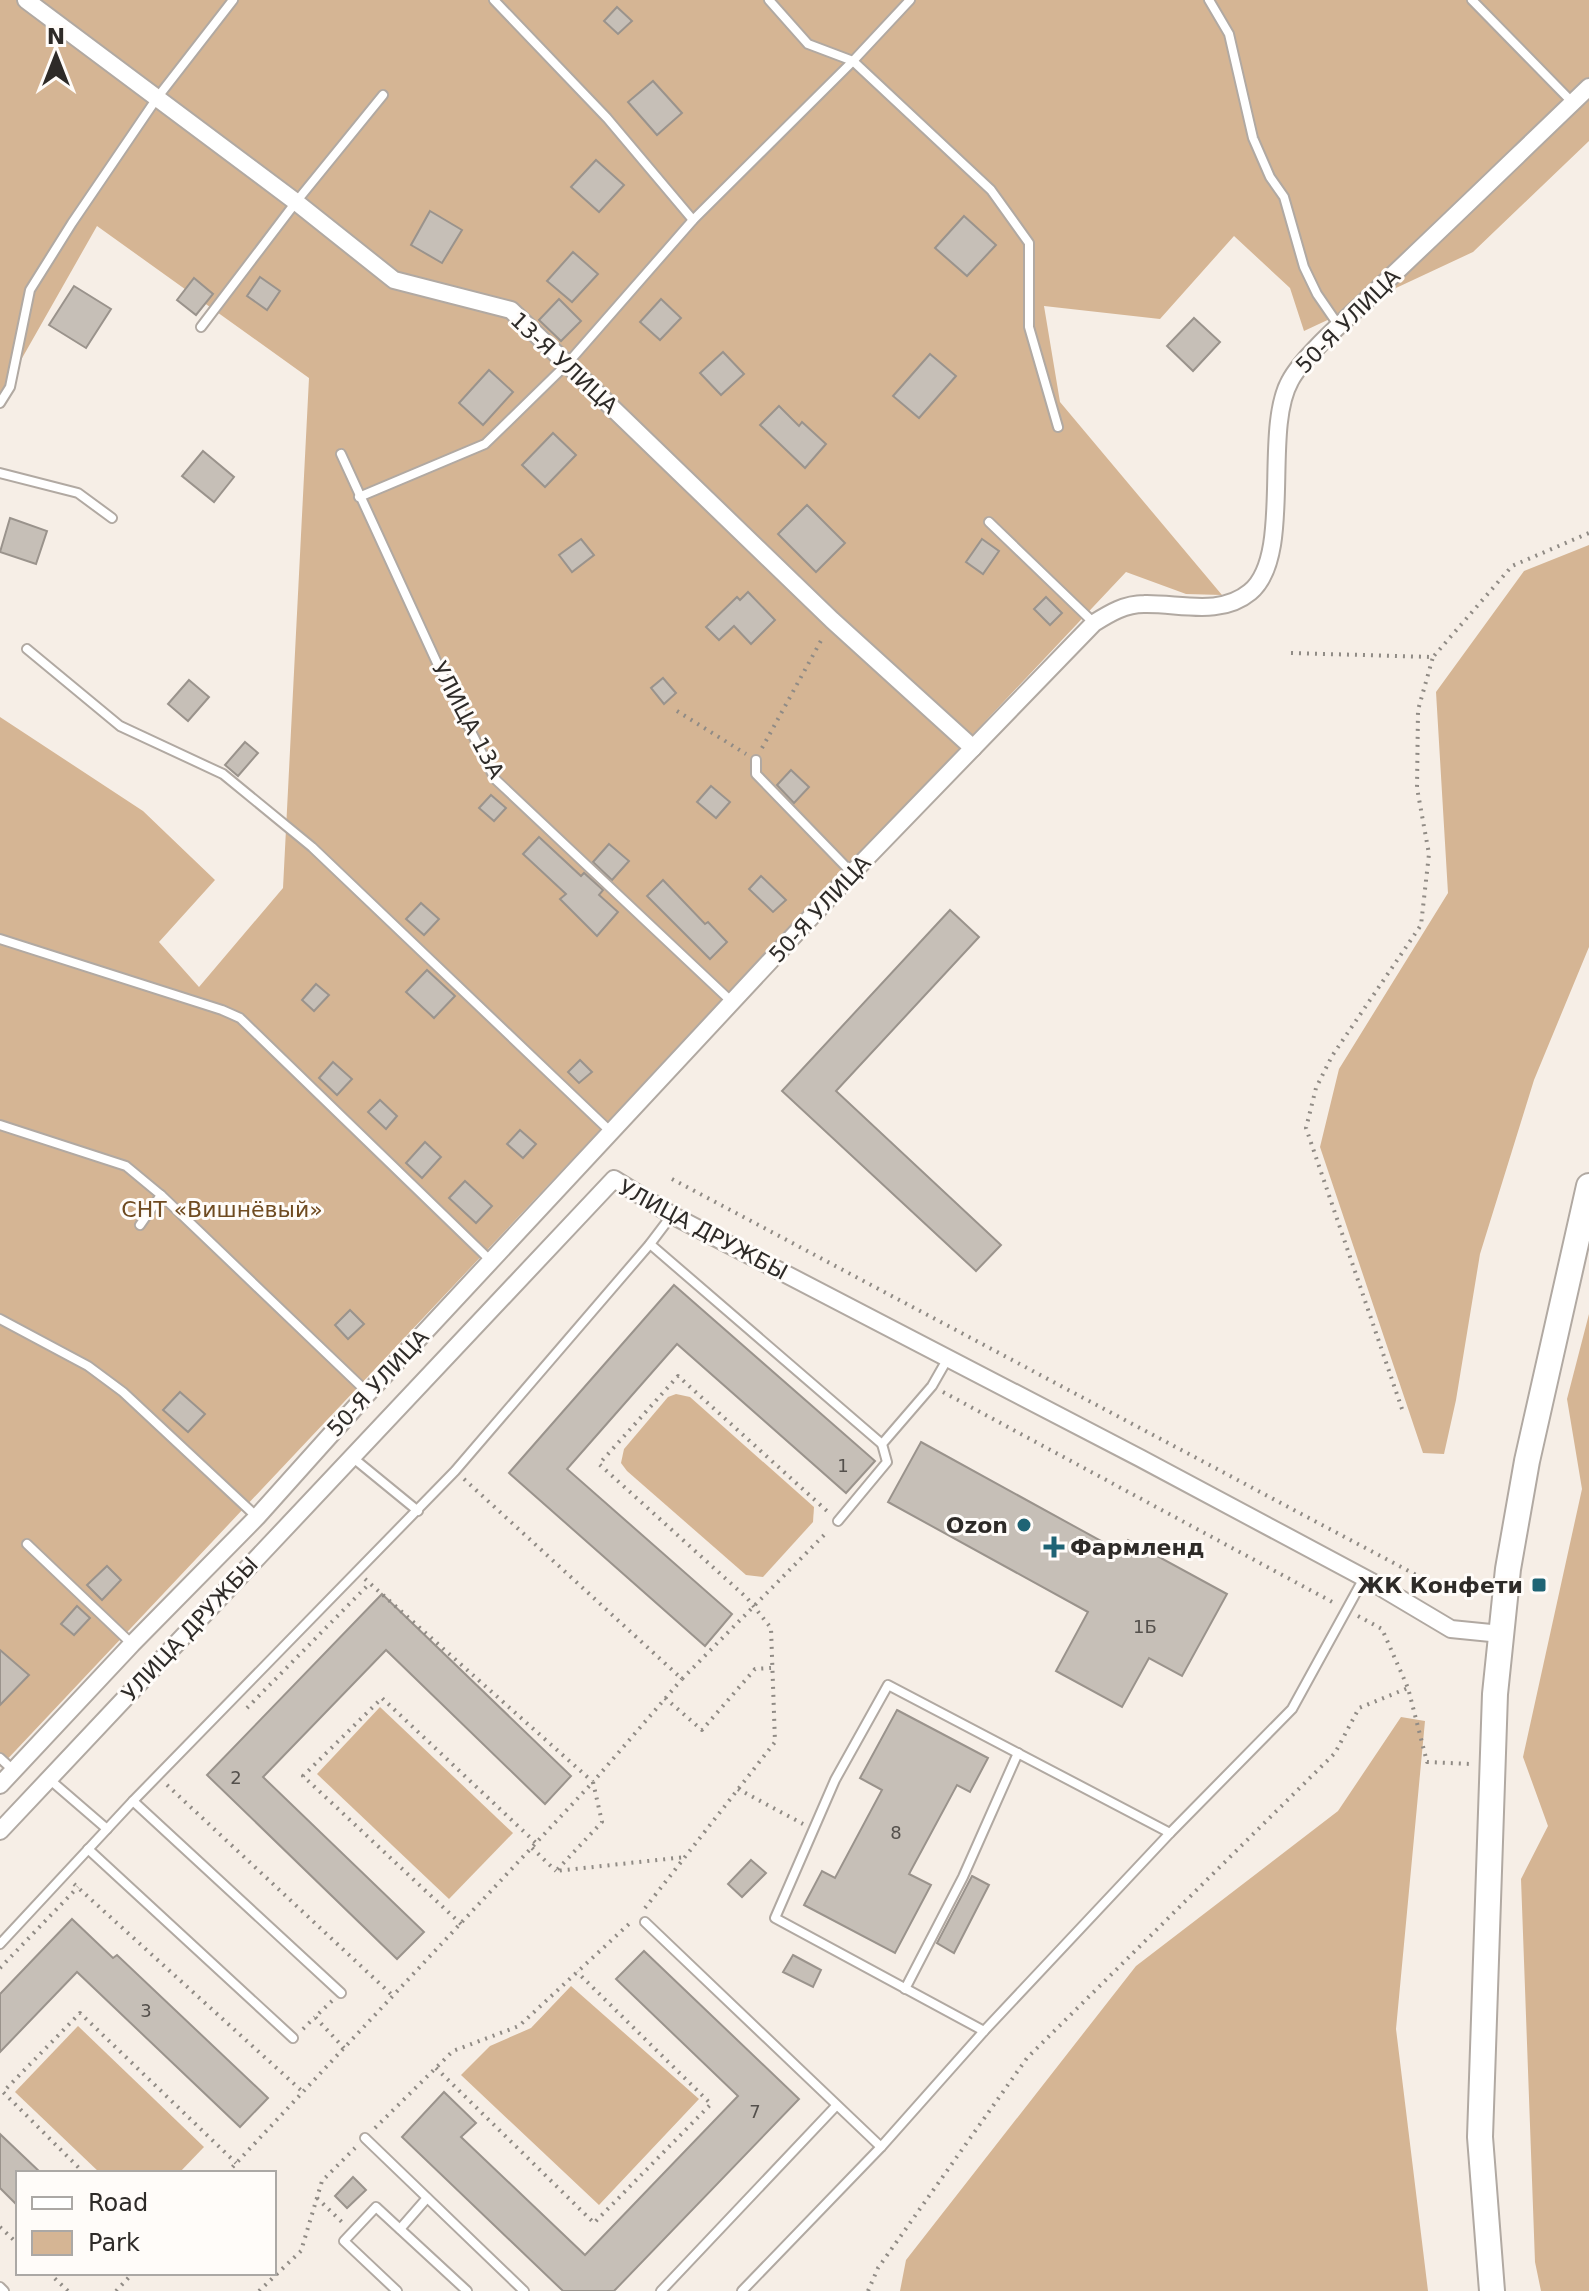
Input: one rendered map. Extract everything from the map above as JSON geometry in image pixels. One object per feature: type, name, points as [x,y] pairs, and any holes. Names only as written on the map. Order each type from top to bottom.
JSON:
[{"type":"street","name":"13-Я УЛИЦА","points":[[26,0],[296,202],[394,280],[511,310],[832,620],[973,748]]},
{"type":"street","name":"50-Я УЛИЦА","points":[[0,1785],[257,1517],[368,1393],[852,873],[1094,623],[1116,609],[1142,604],[1222,607],[1248,594],[1260,582],[1272,552],[1281,411],[1289,381],[1339,327],[1589,87]]},
{"type":"street","name":"УЛИЦА ДРУЖБЫ","points":[[0,1831],[614,1179],[672,1215],[1364,1578],[1451,1629],[1501,1634]]},
{"type":"street","points":[[1492,2291],[1480,2137],[1495,1694],[1508,1569],[1527,1461],[1589,1186]]},
{"type":"lane","points":[[0,403],[10,387],[30,290],[157,98],[233,0]]},
{"type":"lane","points":[[494,0],[607,118],[693,220]]},
{"type":"lane","points":[[769,0],[808,44],[853,61],[991,190],[1029,243],[1029,327],[1058,427]]},
{"type":"lane","points":[[359,497],[485,444],[567,364],[693,220],[910,0]]},
{"type":"lane","points":[[1209,0],[1229,34],[1253,138],[1270,177],[1284,197],[1304,267],[1339,327]]},
{"type":"lane","points":[[1472,0],[1572,103]]},
{"type":"lane","points":[[201,327],[296,202],[383,95]]},
{"type":"lane","name":"УЛИЦА 13А","points":[[341,454],[443,676],[495,779],[733,1003]]},
{"type":"lane","points":[[0,473],[78,493],[112,518]]},
{"type":"lane","points":[[989,522],[1094,623]]},
{"type":"lane","points":[[27,649],[120,726],[223,774],[312,847],[612,1134]]},
{"type":"lane","points":[[756,760],[756,774],[852,873]]},
{"type":"lane","points":[[0,939],[240,1018],[492,1262]]},
{"type":"lane","points":[[0,1125],[126,1166],[161,1195],[368,1393]]},
{"type":"lane","points":[[140,1225],[161,1195]]},
{"type":"lane","points":[[0,1944],[157,1776],[455,1471],[672,1215]]},
{"type":"lane","points":[[650,1244],[882,1444],[887,1462],[838,1521]]},
{"type":"lane","points":[[0,1319],[88,1366],[123,1392],[257,1517]]},
{"type":"lane","points":[[882,1444],[932,1386],[948,1358]]},
{"type":"lane","points":[[352,1457],[418,1511]]},
{"type":"lane","points":[[27,1544],[132,1644]]},
{"type":"lane","points":[[742,2291],[881,2147],[984,2031],[1170,1833],[1292,1709],[1364,1578]]},
{"type":"lane","points":[[984,2031],[775,1918],[835,1780],[888,1685],[1170,1833]]},
{"type":"lane","points":[[905,1989],[963,1877],[1018,1753]]},
{"type":"lane","points":[[0,1758],[13,1770]]},
{"type":"lane","points":[[49,1779],[107,1829]]},
{"type":"lane","points":[[133,1801],[341,1993]]},
{"type":"lane","points":[[88,1849],[293,2038]]},
{"type":"lane","points":[[645,1922],[881,2147]]},
{"type":"lane","points":[[661,2291],[836,2106]]},
{"type":"lane","points":[[365,2138],[524,2291]]},
{"type":"lane","points":[[400,2229],[427,2198]]},
{"type":"lane","points":[[397,2291],[344,2241],[376,2207],[467,2291]]},
{"type":"path","points":[[1402,1409],[1306,1128],[1316,1088],[1332,1056],[1421,925],[1429,854],[1417,788],[1418,710],[1433,657],[1512,566],[1589,533]]},
{"type":"path","points":[[677,711],[756,760],[832,620]]},
{"type":"path","points":[[1291,653],[1433,657]]},
{"type":"path","points":[[672,1179],[1450,1593]]},
{"type":"path","points":[[229,2171],[593,1782],[682,1679],[755,1606],[838,1521],[678,1376],[599,1464],[755,1606],[771,1628],[775,1742],[639,1915],[519,2026],[453,2051],[322,2181],[301,2251],[276,2275]]},
{"type":"path","points":[[932,1386],[1382,1629],[1408,1688],[1427,1762],[1493,1766]]},
{"type":"path","points":[[455,1471],[682,1679]]},
{"type":"path","points":[[358,1572],[593,1782],[602,1822],[556,1871]]},
{"type":"path","points":[[247,1708],[370,1583]]},
{"type":"path","points":[[665,1698],[702,1730],[755,1669],[772,1668]]},
{"type":"path","points":[[868,2291],[878,2268],[1027,2058],[1335,1753],[1359,1708],[1408,1688]]},
{"type":"path","points":[[461,1924],[303,1776],[382,1698],[534,1845],[556,1871]]},
{"type":"path","points":[[157,1776],[393,1996]]},
{"type":"path","points":[[738,1789],[813,1829]]},
{"type":"path","points":[[556,1871],[685,1857]]},
{"type":"path","points":[[64,1875],[303,2092]]},
{"type":"path","points":[[0,1968],[78,1887]]},
{"type":"path","points":[[436,2068],[594,2223],[711,2104],[577,1972]]},
{"type":"path","points":[[341,1993],[315,2017],[344,2048]]},
{"type":"path","points":[[82,2171],[3,2092],[80,2013],[236,2163]]},
{"type":"path","points":[[317,2198],[352,2232]]},
{"type":"path","points":[[0,2227],[16,2242]]},
{"type":"path","points":[[51,2275],[68,2291]]},
{"type":"path","points":[[116,2291],[131,2275]]},
{"type":"path","points":[[259,2291],[276,2275]]},
{"type":"green space","name":"СНТ «Вишнёвый»","points":[[0,0],[1589,0],[1589,141],[1473,252],[1304,331],[1290,288],[1234,236],[1160,319],[1044,306],[1060,402],[1222,595],[1186,594],[1126,572],[0,1767],[0,717],[143,811],[215,880],[159,942],[199,987],[283,888],[309,378],[97,226],[0,397]]},
{"type":"green space","points":[[1589,545],[1589,947],[1534,1080],[1480,1254],[1444,1454],[1423,1453],[1320,1147],[1339,1069],[1448,893],[1436,692],[1524,571]]},
{"type":"green space","points":[[1589,1314],[1589,2291],[1541,2291],[1535,2262],[1521,1879],[1548,1826],[1523,1757],[1582,1489],[1567,1399]]},
{"type":"green space","points":[[676,1394],[690,1397],[814,1507],[813,1522],[763,1577],[746,1575],[621,1463],[624,1449],[668,1397]]},
{"type":"green space","points":[[380,1707],[513,1833],[449,1899],[317,1774]]},
{"type":"green space","points":[[1401,1717],[1425,1721],[1396,2029],[1428,2291],[900,2291],[906,2260],[1136,1966],[1338,1811]]},
{"type":"green space","points":[[571,1986],[699,2099],[599,2205],[461,2075],[490,2046],[531,2028]]},
{"type":"green space","points":[[78,2026],[204,2147],[181,2171],[98,2171],[15,2092]]},
{"type":"building","points":[[617,7],[632,21],[618,34],[604,21]]},
{"type":"building","points":[[653,81],[682,113],[657,135],[628,102]]},
{"type":"building","points":[[596,160],[624,185],[599,212],[571,187]]},
{"type":"building","points":[[430,211],[462,230],[442,263],[411,245]]},
{"type":"building","points":[[964,216],[996,245],[967,276],[935,248]]},
{"type":"building","points":[[573,252],[598,274],[572,302],[547,281]]},
{"type":"building","points":[[260,277],[280,291],[267,310],[247,296]]},
{"type":"building","points":[[194,278],[213,294],[196,315],[177,300]]},
{"type":"building","points":[[74,286],[111,309],[86,348],[49,325]]},
{"type":"building","points":[[559,299],[581,321],[561,341],[539,320]]},
{"type":"building","points":[[661,299],[681,318],[660,340],[640,322]]},
{"type":"building","points":[[1194,318],[1220,342],[1193,371],[1167,346]]},
{"type":"building","points":[[723,352],[744,374],[721,395],[700,373]]},
{"type":"building","points":[[930,354],[956,376],[919,418],[893,396]]},
{"type":"building","points":[[489,370],[513,392],[483,425],[459,403]]},
{"type":"building","points":[[779,406],[799,426],[802,422],[826,444],[805,468],[760,425]]},
{"type":"building","points":[[553,433],[576,455],[545,487],[522,465]]},
{"type":"building","points":[[203,451],[234,477],[214,502],[182,476]]},
{"type":"building","points":[[807,505],[845,543],[816,572],[778,534]]},
{"type":"building","points":[[10,518],[47,531],[36,564],[0,552]]},
{"type":"building","points":[[581,539],[594,555],[572,572],[559,555]]},
{"type":"building","points":[[982,539],[999,551],[983,574],[966,562]]},
{"type":"building","points":[[748,592],[775,620],[751,644],[734,626],[719,640],[706,627],[737,597],[740,600]]},
{"type":"building","points":[[1046,597],[1062,613],[1050,625],[1034,609]]},
{"type":"building","points":[[663,678],[676,693],[664,704],[651,688]]},
{"type":"building","points":[[189,680],[209,697],[188,721],[168,704]]},
{"type":"building","points":[[245,742],[258,753],[238,776],[225,765]]},
{"type":"building","points":[[791,770],[809,787],[794,803],[777,785]]},
{"type":"building","points":[[711,786],[730,802],[716,818],[697,802]]},
{"type":"building","points":[[491,795],[506,808],[494,821],[479,808]]},
{"type":"building","points":[[539,837],[581,876],[584,873],[603,890],[599,895],[618,912],[597,936],[560,899],[566,894],[523,854]]},
{"type":"building","points":[[609,844],[629,861],[612,880],[593,862]]},
{"type":"building","points":[[761,876],[786,900],[773,912],[749,889]]},
{"type":"building","points":[[663,880],[727,942],[710,959],[647,896]]},
{"type":"building","points":[[421,903],[439,919],[424,935],[406,919]]},
{"type":"building","points":[[950,910],[979,937],[836,1091],[1001,1245],[976,1271],[782,1091]]},
{"type":"building","points":[[427,970],[455,996],[434,1018],[406,992]]},
{"type":"building","points":[[316,984],[329,995],[314,1011],[302,1000]]},
{"type":"building","points":[[580,1060],[592,1072],[579,1083],[568,1072]]},
{"type":"building","points":[[333,1062],[352,1079],[337,1095],[319,1078]]},
{"type":"building","points":[[380,1100],[397,1116],[386,1129],[368,1112]]},
{"type":"building","points":[[520,1130],[536,1144],[523,1158],[507,1144]]},
{"type":"building","points":[[425,1142],[441,1157],[422,1178],[406,1163]]},
{"type":"building","points":[[465,1181],[492,1206],[476,1223],[449,1198]]},
{"type":"building","points":[[674,1285],[875,1461],[846,1493],[677,1344],[567,1469],[732,1614],[705,1646],[509,1473]]},
{"type":"building","points":[[350,1310],[364,1324],[348,1339],[335,1325]]},
{"type":"building","points":[[180,1392],[205,1414],[188,1432],[163,1410]]},
{"type":"building","points":[[921,1442],[1121,1552],[1128,1540],[1227,1594],[1182,1676],[1149,1658],[1122,1707],[1056,1671],[1088,1612],[888,1502]]},
{"type":"building","points":[[107,1566],[121,1580],[102,1600],[87,1585]]},
{"type":"building","points":[[382,1594],[571,1776],[545,1804],[386,1650],[263,1777],[424,1932],[397,1959],[207,1775]]},
{"type":"building","points":[[77,1606],[90,1618],[74,1635],[61,1624]]},
{"type":"building","points":[[0,1650],[29,1675],[0,1705]]},
{"type":"building","points":[[897,1710],[988,1758],[970,1792],[957,1785],[909,1874],[931,1885],[895,1953],[804,1905],[822,1871],[835,1878],[882,1790],[860,1778]]},
{"type":"building","points":[[751,1860],[766,1873],[742,1897],[728,1884]]},
{"type":"building","points":[[972,1876],[989,1885],[954,1953],[937,1943]]},
{"type":"building","points":[[72,1919],[113,1958],[117,1955],[268,2098],[240,2127],[77,1972],[0,2052],[0,1994]]},
{"type":"building","points":[[644,1951],[799,2099],[614,2291],[563,2291],[402,2137],[444,2092],[476,2123],[461,2137],[585,2255],[738,2096],[616,1979]]},
{"type":"building","points":[[793,1955],[821,1970],[813,1987],[783,1972]]},
{"type":"building","points":[[0,2134],[39,2171],[16,2171],[16,2204],[0,2188]]},
{"type":"building","points":[[353,2177],[366,2190],[347,2208],[335,2196]]},
{"type":"place","name":"Ozon","points":[[1024,1525]]},
{"type":"place","name":"Фармленд","points":[[1054,1547]]},
{"type":"place","name":"ЖК Конфети","points":[[1539,1585]]}]
